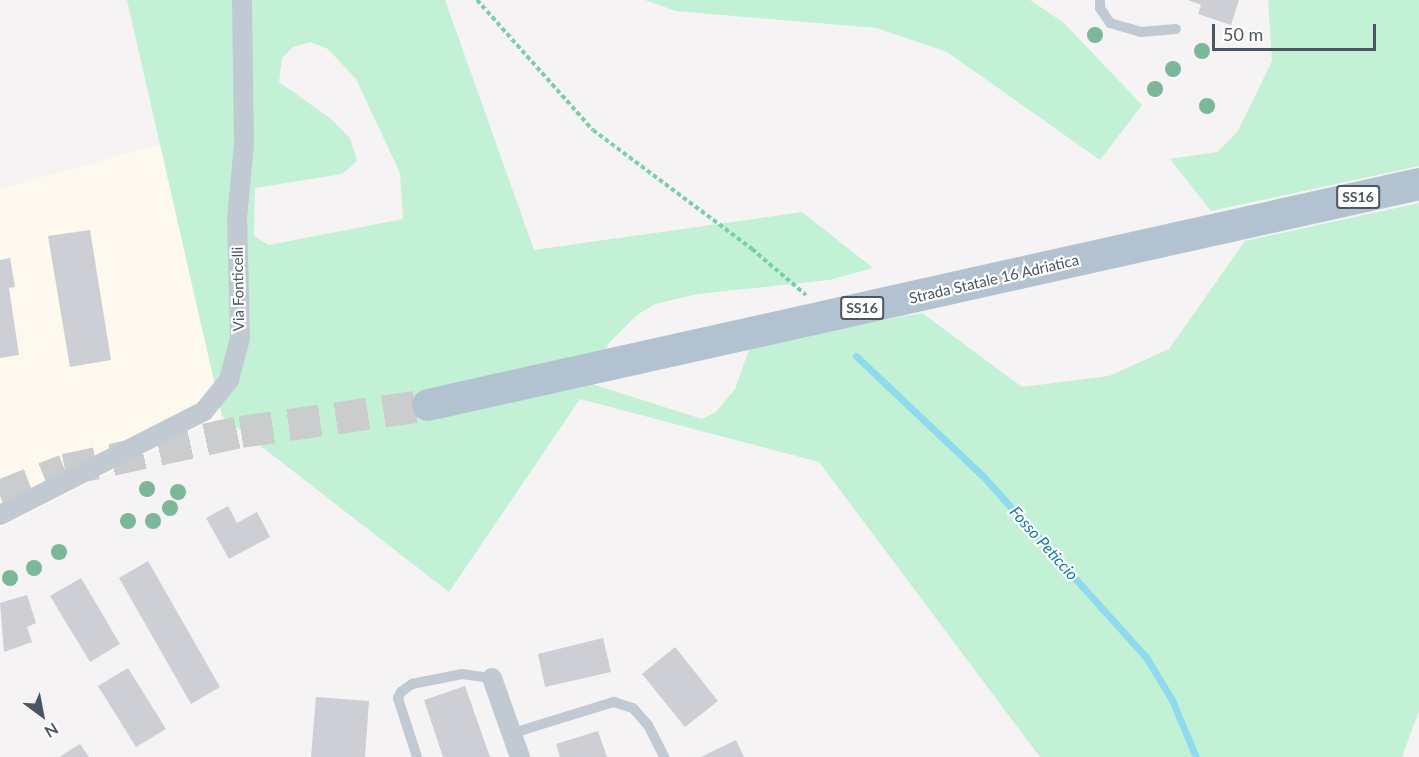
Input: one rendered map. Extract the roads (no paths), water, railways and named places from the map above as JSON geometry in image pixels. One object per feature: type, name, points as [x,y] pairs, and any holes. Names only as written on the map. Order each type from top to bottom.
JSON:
[{"type":"main road","name":"Strada Statale 16 Adriatica","points":[[428,405],[1419,184]]},
{"type":"street","name":"Via Fonticelli","points":[[0,515],[204,411],[229,380],[240,338],[237,219],[244,143],[242,0]]},
{"type":"street","points":[[492,678],[520,757]]},
{"type":"lane","points":[[1100,0],[1100,8],[1110,23],[1141,32],[1176,29]]},
{"type":"lane","points":[[417,757],[398,698],[401,692],[412,684],[462,674],[492,678]]},
{"type":"lane","points":[[513,733],[614,702],[633,708],[648,725],[664,757]]},
{"type":"waterway","name":"Fosso Peticcio","points":[[856,356],[982,475],[1146,657],[1172,700],[1196,757]]},
{"type":"tunnel","points":[[0,496],[65,470],[241,432],[428,405]]}]
